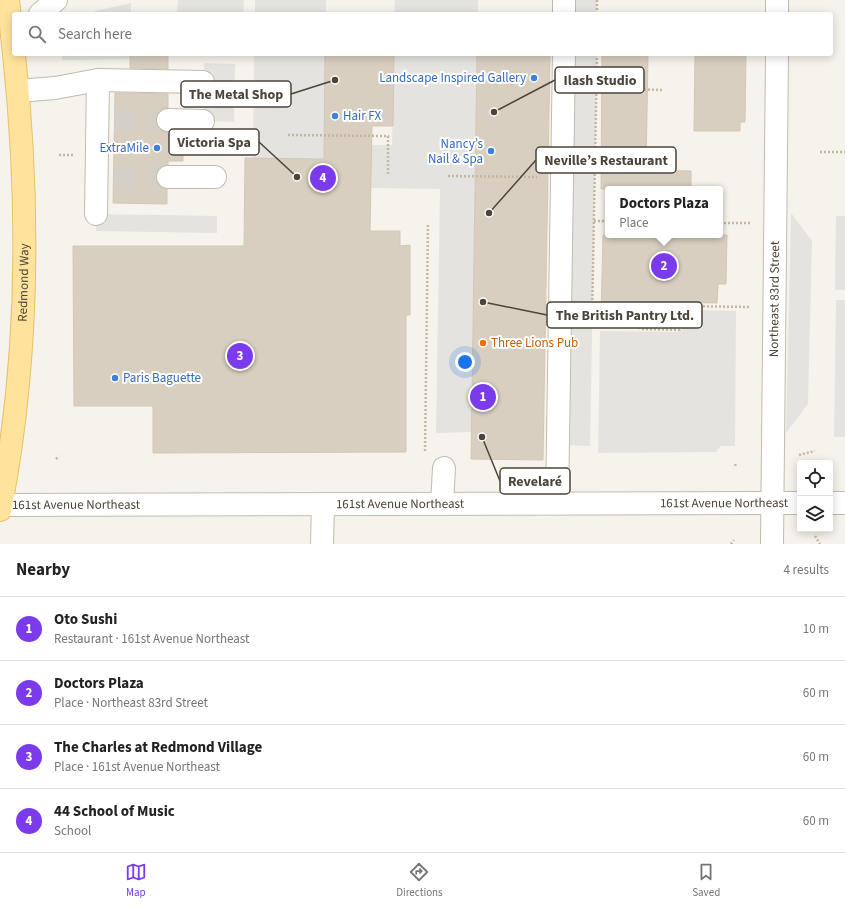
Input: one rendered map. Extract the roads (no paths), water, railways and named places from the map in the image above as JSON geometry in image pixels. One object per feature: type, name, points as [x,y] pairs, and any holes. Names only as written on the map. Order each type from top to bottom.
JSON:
[{"type":"main road","name":"Redmond Way","points":[[8,0],[11,47]]},
{"type":"main road","name":"Redmond Way","points":[[0,507],[15,401],[23,299],[24,213],[18,91],[12,56]]},
{"type":"street","points":[[42,12],[56,0]]},
{"type":"street","points":[[564,0],[564,12]]},
{"type":"street","points":[[777,0],[777,12]]},
{"type":"street","points":[[557,503],[564,56]]},
{"type":"street","name":"Northeast 83rd Street","points":[[772,544],[777,56]]},
{"type":"street","points":[[96,214],[105,176],[106,120],[98,80]]},
{"type":"street","points":[[18,91],[55,88],[98,80],[203,82]]},
{"type":"street","points":[[168,120],[203,121]]},
{"type":"street","points":[[168,177],[215,177]]},
{"type":"street","points":[[442,504],[444,468]]},
{"type":"street","name":"161st Avenue Northeast","points":[[0,507],[323,504],[797,503]]},
{"type":"street","points":[[833,503],[845,503]]},
{"type":"street","points":[[322,544],[323,504]]},
{"type":"tunnel","points":[[114,120],[168,120]]},
{"type":"tunnel","points":[[114,176],[168,177]]},
{"type":"place","name":"Landscape Inspired Gallery","points":[[534,78]]},
{"type":"place","name":"The Metal Shop","points":[[335,80]]},
{"type":"place","name":"Ilash Studio","points":[[494,112]]},
{"type":"place","name":"Hair FX","points":[[335,116]]},
{"type":"place","name":"ExtraMile","points":[[157,148]]},
{"type":"place","name":"Nancy’s Nail & Spa","points":[[491,151]]},
{"type":"place","name":"Victoria Spa","points":[[297,177]]},
{"type":"place","name":"44 School of Music","points":[[323,178]]},
{"type":"place","name":"Neville’s Restaurant","points":[[489,213]]},
{"type":"place","name":"Doctors Plaza","points":[[664,266]]},
{"type":"place","name":"The British Pantry Ltd.","points":[[483,302]]},
{"type":"place","name":"Three Lions Pub","points":[[483,343]]},
{"type":"place","name":"The Charles at Redmond Village","points":[[240,356]]},
{"type":"place","name":"Paris Baguette","points":[[115,378]]},
{"type":"place","name":"Oto Sushi","points":[[483,397]]},
{"type":"place","name":"Revelaré","points":[[482,437]]}]
